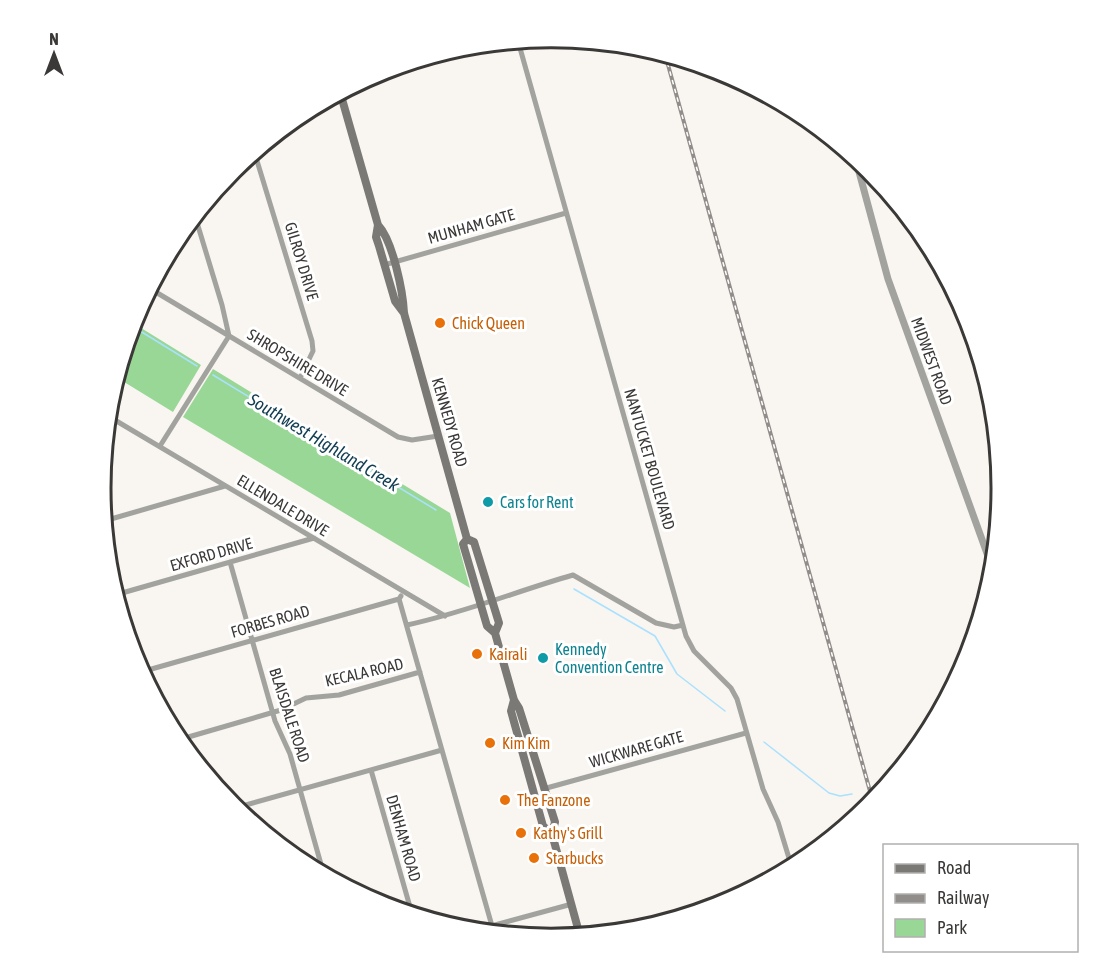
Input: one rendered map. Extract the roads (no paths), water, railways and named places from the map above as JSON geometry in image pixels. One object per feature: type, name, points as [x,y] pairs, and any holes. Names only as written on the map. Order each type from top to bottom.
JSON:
[{"type":"main road","name":"KENNEDY ROAD","points":[[343,101],[378,225],[376,237],[384,265],[395,301],[404,313]]},
{"type":"main road","name":"KENNEDY ROAD","points":[[378,225],[387,234],[404,298],[404,313],[467,540]]},
{"type":"main road","name":"KENNEDY ROAD","points":[[467,540],[474,542],[499,623],[495,633]]},
{"type":"main road","name":"KENNEDY ROAD","points":[[467,540],[463,544],[487,626],[495,633],[513,700],[512,711],[533,792],[543,826],[552,834]]},
{"type":"main road","name":"KENNEDY ROAD","points":[[513,700],[519,708],[555,822],[552,834],[578,927]]},
{"type":"street","name":"NANTUCKET BOULEVARD","points":[[520,49],[683,625],[694,651],[731,688],[740,706],[764,789],[778,822],[789,858]]},
{"type":"street","name":"GILROY DRIVE","points":[[257,161],[312,341],[313,351],[300,378]]},
{"type":"street","name":"MIDWEST ROAD","points":[[860,175],[888,279],[986,551]]},
{"type":"street","name":"MUNHAM GATE","points":[[384,265],[566,213]]},
{"type":"street","points":[[159,446],[229,336],[198,226]]},
{"type":"street","name":"SHROPSHIRE DRIVE","points":[[156,292],[398,437],[412,440],[438,436]]},
{"type":"street","name":"ELLENDALE DRIVE","points":[[116,421],[445,616]]},
{"type":"street","points":[[112,519],[225,486]]},
{"type":"street","name":"EXFORD DRIVE","points":[[124,593],[314,538]]},
{"type":"street","name":"BLAISDALE ROAD","points":[[230,562],[273,713],[289,750],[320,862]]},
{"type":"street","points":[[407,625],[481,606],[492,600],[573,575],[656,623],[674,627],[683,625]]},
{"type":"street","points":[[403,592],[399,599],[491,924]]},
{"type":"street","name":"FORBES ROAD","points":[[150,669],[399,599]]},
{"type":"street","name":"KECALA ROAD","points":[[189,737],[273,713],[306,698],[339,695],[420,672]]},
{"type":"street","name":"WICKWARE GATE","points":[[533,792],[746,733]]},
{"type":"street","points":[[246,805],[442,750]]},
{"type":"street","name":"DENHAM ROAD","points":[[371,770],[409,905]]},
{"type":"street","points":[[498,924],[572,904]]},
{"type":"waterway","name":"Southwest Highland Creek","points":[[140,331],[197,366]]},
{"type":"waterway","name":"Southwest Highland Creek","points":[[213,375],[436,510]]},
{"type":"waterway","name":"Southwest Highland Creek","points":[[574,589],[655,636],[677,674],[725,711]]},
{"type":"waterway","name":"Southwest Highland Creek","points":[[764,742],[829,793],[840,796],[852,794]]},
{"type":"railway","points":[[668,64],[870,791]]},
{"type":"place","name":"Chick Queen","points":[[440,323]]},
{"type":"place","name":"Cars for Rent","points":[[488,502]]},
{"type":"place","name":"Kairali","points":[[477,654]]},
{"type":"place","name":"Kennedy Convention Centre","points":[[543,658]]},
{"type":"place","name":"Kim Kim","points":[[490,743]]},
{"type":"place","name":"The Fanzone","points":[[505,800]]},
{"type":"place","name":"Kathy's Grill","points":[[521,833]]},
{"type":"place","name":"Starbucks","points":[[534,858]]}]
